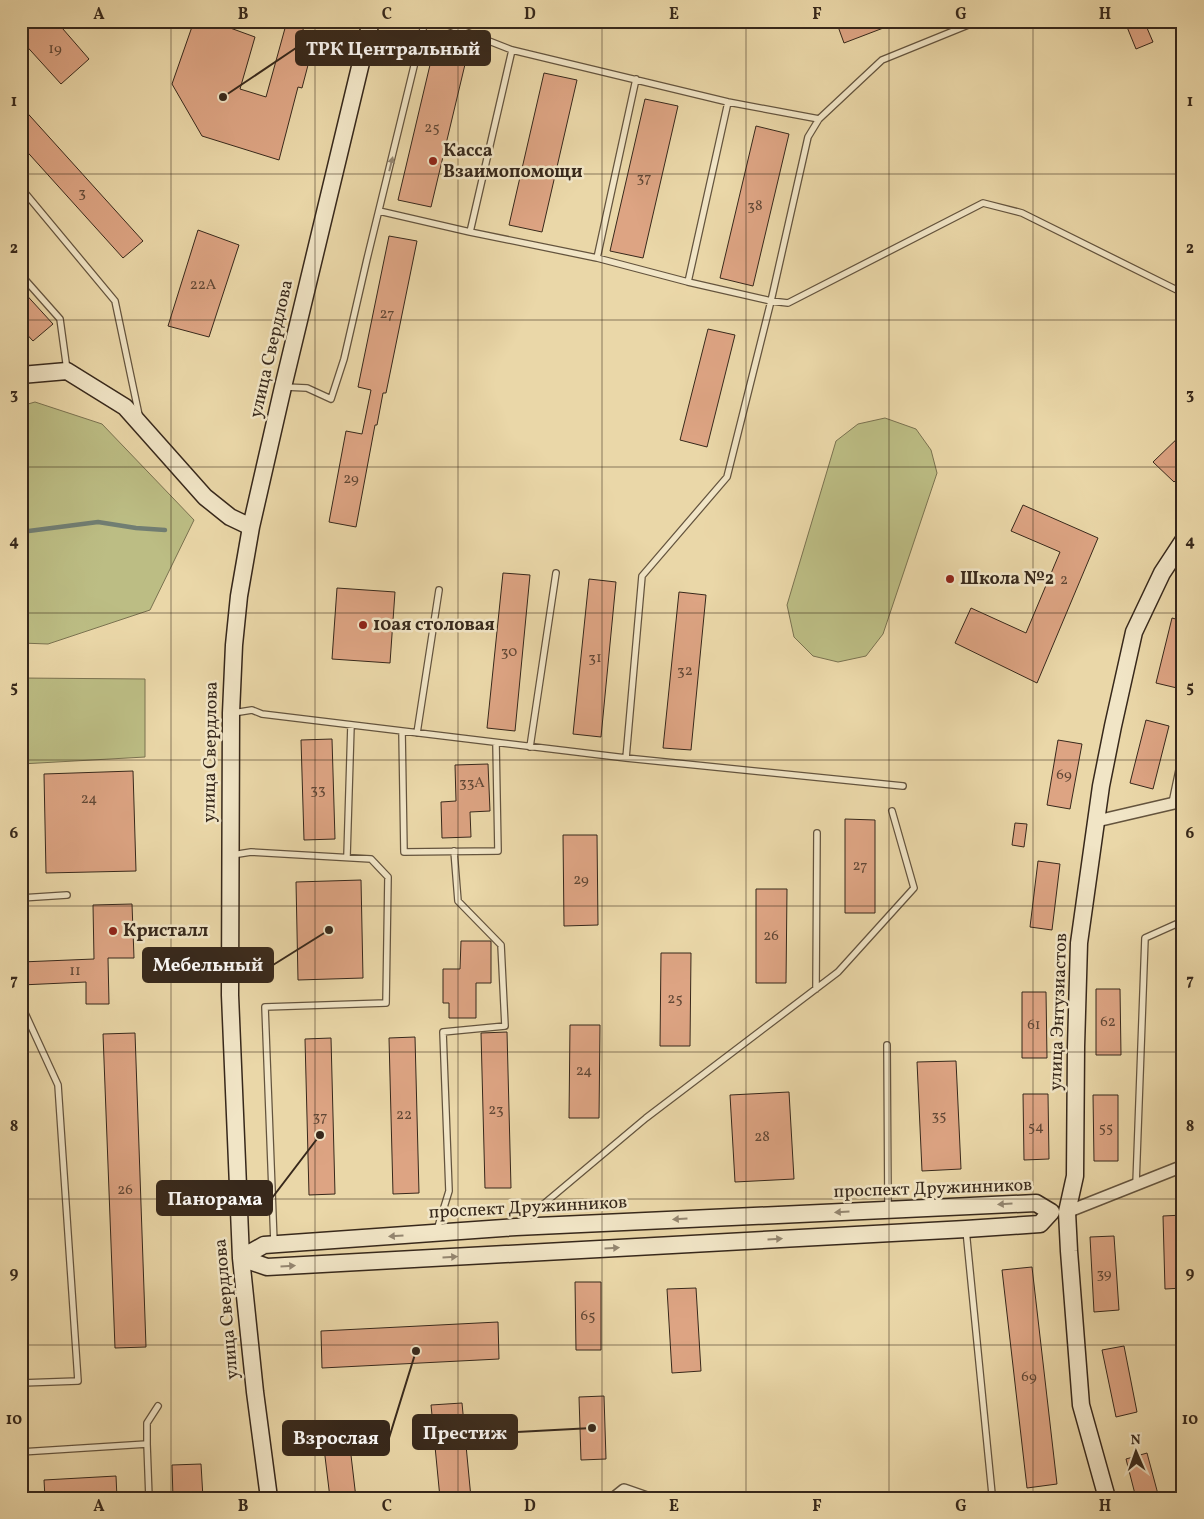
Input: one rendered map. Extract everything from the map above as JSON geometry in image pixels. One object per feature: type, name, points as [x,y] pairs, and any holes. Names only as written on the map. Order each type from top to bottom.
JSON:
[{"type":"street","name":"улица Свердлова","points":[[269,1498],[240,1258],[230,995],[230,713],[236,625],[251,527],[371,21]]},
{"type":"street","points":[[21,375],[68,371],[125,407],[205,497],[230,517],[251,527]]},
{"type":"street","name":"улица Энтузиастов","points":[[1107,1498],[1081,1405],[1069,1252],[1068,1212],[1075,1176],[1076,1048],[1080,943],[1098,821],[1101,786],[1134,632],[1162,573],[1183,541]]},
{"type":"street","points":[[1098,821],[1178,802]]},
{"type":"street","points":[[1051,1212],[1068,1212],[1183,1166]]},
{"type":"street","name":"проспект Дружинников","points":[[1036,1203],[1051,1212],[1040,1224],[966,1229],[267,1267],[240,1258],[264,1245],[516,1227],[1036,1203]]},
{"type":"street","points":[[614,1498],[624,1490],[647,1498]]},
{"type":"lane","points":[[283,387],[306,388],[331,399],[344,359],[425,21]]},
{"type":"lane","points":[[438,21],[512,50],[728,102],[819,120]]},
{"type":"lane","points":[[626,758],[642,576],[727,477],[771,301],[808,137],[819,120],[882,60],[978,21]]},
{"type":"lane","points":[[470,232],[512,50]]},
{"type":"lane","points":[[597,258],[636,79]]},
{"type":"lane","points":[[688,282],[728,102]]},
{"type":"lane","points":[[21,188],[115,301],[141,424]]},
{"type":"lane","points":[[379,211],[597,258],[688,282],[771,301],[788,303],[983,203],[1022,214],[1183,293]]},
{"type":"lane","points":[[21,275],[60,319],[68,371]]},
{"type":"lane","points":[[530,747],[556,573]]},
{"type":"lane","points":[[417,733],[439,590]]},
{"type":"lane","points":[[230,713],[252,710],[262,714],[530,747],[903,786]]},
{"type":"lane","points":[[347,856],[351,725]]},
{"type":"lane","points":[[402,732],[404,852],[498,851],[496,743]]},
{"type":"lane","points":[[1178,802],[1183,751]]},
{"type":"lane","points":[[516,1227],[646,1118],[838,972],[914,888],[892,811]]},
{"type":"lane","points":[[816,988],[817,833]]},
{"type":"lane","points":[[436,1233],[449,1191],[443,1032],[505,1026],[500,945],[458,901],[454,851]]},
{"type":"lane","points":[[230,855],[251,852],[347,856],[370,859],[388,877],[386,1003],[264,1007],[274,1244]]},
{"type":"lane","points":[[21,898],[67,896]]},
{"type":"lane","points":[[1136,1185],[1145,938],[1183,921]]},
{"type":"lane","points":[[21,1011],[24,1011],[58,1085],[78,1380],[21,1383]]},
{"type":"lane","points":[[887,1045],[888,1210]]},
{"type":"lane","points":[[966,1229],[992,1494],[996,1498]]},
{"type":"lane","points":[[149,1498],[147,1423],[158,1406]]},
{"type":"lane","points":[[21,1452],[147,1444]]},
{"type":"green space","points":[[35,402],[102,424],[194,520],[150,610],[48,644],[21,643],[21,406]]},
{"type":"green space","points":[[885,418],[916,429],[931,450],[937,473],[883,634],[866,656],[838,662],[813,656],[794,637],[787,605],[836,441],[858,424]]},
{"type":"green space","points":[[21,678],[145,679],[145,757],[21,764]]},
{"type":"building","points":[[21,21],[56,21],[89,59],[61,84],[21,40]]},
{"type":"building","points":[[194,21],[211,21],[255,37],[240,89],[266,97],[287,21],[298,21],[313,46],[302,88],[298,87],[279,160],[202,136],[172,84]]},
{"type":"building","points":[[836,21],[899,21],[899,22],[844,43]]},
{"type":"building","points":[[1144,21],[1153,42],[1136,49],[1127,27]]},
{"type":"building","points":[[434,48],[467,56],[431,207],[398,200]]},
{"type":"building","points":[[544,73],[577,80],[542,232],[509,225]]},
{"type":"building","points":[[645,99],[678,106],[643,258],[610,251]]},
{"type":"building","points":[[21,106],[143,241],[123,258],[21,145]]},
{"type":"building","points":[[756,126],[789,134],[753,286],[720,278]]},
{"type":"building","points":[[198,230],[239,245],[209,337],[168,326]]},
{"type":"building","points":[[389,236],[417,241],[386,393],[383,393],[377,425],[375,425],[356,527],[329,522],[346,431],[362,434],[371,390],[358,387]]},
{"type":"building","points":[[21,289],[53,324],[33,341],[21,328]]},
{"type":"building","points":[[708,329],[735,335],[707,447],[680,440]]},
{"type":"building","points":[[1183,433],[1183,473],[1174,482],[1153,462]]},
{"type":"building","points":[[1023,505],[1098,538],[1037,683],[955,643],[971,608],[1026,633],[1060,552],[1011,531]]},
{"type":"building","points":[[503,573],[530,575],[515,731],[487,728]]},
{"type":"building","points":[[589,579],[616,582],[601,737],[573,734]]},
{"type":"building","name":"10ая столовая","points":[[337,588],[395,592],[390,663],[332,659]]},
{"type":"building","points":[[679,592],[706,595],[691,750],[663,748]]},
{"type":"building","points":[[1172,618],[1183,621],[1183,666],[1177,688],[1156,683]]},
{"type":"building","points":[[1146,720],[1169,726],[1153,789],[1130,783]]},
{"type":"building","points":[[332,739],[335,839],[304,840],[301,740]]},
{"type":"building","points":[[1058,740],[1082,744],[1070,809],[1047,805]]},
{"type":"building","points":[[488,764],[490,811],[470,812],[471,837],[442,838],[441,802],[456,801],[455,765]]},
{"type":"building","points":[[133,771],[136,871],[46,873],[44,774]]},
{"type":"building","points":[[845,819],[875,820],[875,913],[845,913]]},
{"type":"building","points":[[1015,823],[1027,824],[1024,847],[1012,845]]},
{"type":"building","points":[[563,835],[597,835],[598,925],[564,926]]},
{"type":"building","points":[[1038,861],[1060,864],[1052,930],[1030,927]]},
{"type":"building","points":[[361,880],[363,978],[298,980],[296,882]]},
{"type":"building","points":[[756,889],[787,889],[786,983],[756,983]]},
{"type":"building","points":[[132,904],[134,958],[108,958],[109,1004],[86,1004],[86,982],[21,985],[21,962],[94,959],[93,905]]},
{"type":"building","points":[[461,941],[491,941],[491,983],[476,983],[476,1018],[449,1018],[449,1003],[443,1003],[443,969],[460,969]]},
{"type":"building","points":[[661,953],[691,953],[690,1046],[660,1046]]},
{"type":"building","points":[[1096,989],[1120,989],[1121,1055],[1096,1055]]},
{"type":"building","points":[[1022,992],[1046,992],[1047,1058],[1022,1058]]},
{"type":"building","points":[[570,1025],[600,1025],[599,1118],[569,1118]]},
{"type":"building","points":[[507,1032],[511,1188],[485,1188],[481,1033]]},
{"type":"building","points":[[135,1033],[146,1347],[115,1348],[103,1034]]},
{"type":"building","points":[[415,1037],[419,1193],[393,1194],[389,1038]]},
{"type":"building","points":[[331,1038],[335,1194],[309,1195],[305,1039]]},
{"type":"building","points":[[956,1061],[961,1169],[922,1171],[917,1062]]},
{"type":"building","points":[[789,1092],[794,1179],[735,1182],[730,1095]]},
{"type":"building","points":[[1023,1094],[1048,1094],[1049,1159],[1024,1160]]},
{"type":"building","points":[[1093,1095],[1118,1095],[1118,1161],[1094,1161]]},
{"type":"building","points":[[1183,1215],[1183,1288],[1165,1289],[1163,1216]]},
{"type":"building","points":[[1114,1236],[1119,1310],[1094,1312],[1090,1237]]},
{"type":"building","points":[[1032,1267],[1057,1484],[1027,1488],[1002,1270]]},
{"type":"building","points":[[575,1282],[601,1282],[601,1350],[576,1350]]},
{"type":"building","points":[[696,1288],[701,1371],[672,1373],[667,1289]]},
{"type":"building","points":[[498,1322],[499,1359],[322,1368],[321,1331]]},
{"type":"building","points":[[1124,1346],[1137,1412],[1116,1417],[1102,1350]]},
{"type":"building","points":[[604,1396],[606,1459],[581,1460],[579,1397]]},
{"type":"building","points":[[462,1403],[471,1498],[440,1498],[431,1405]]},
{"type":"building","points":[[347,1421],[356,1498],[330,1498],[321,1423]]},
{"type":"building","points":[[1147,1453],[1159,1498],[1136,1498],[1126,1459]]},
{"type":"building","points":[[201,1464],[203,1498],[173,1498],[172,1465]]},
{"type":"building","points":[[116,1476],[117,1498],[45,1498],[44,1480]]},
{"type":"waterway","points":[[21,532],[98,522],[165,530]]},
{"type":"place","name":"ТРК Центральный","points":[[223,97]]},
{"type":"place","name":"Касса Взаимопомощи","points":[[433,161]]},
{"type":"place","name":"Школа №2","points":[[950,579]]},
{"type":"place","name":"10ая столовая","points":[[363,625]]},
{"type":"place","name":"Мебельный","points":[[329,930]]},
{"type":"place","name":"Кристалл","points":[[113,931]]},
{"type":"place","name":"Панорама","points":[[320,1135]]},
{"type":"place","name":"Взрослая","points":[[416,1351]]},
{"type":"place","name":"Престиж","points":[[592,1428]]}]
